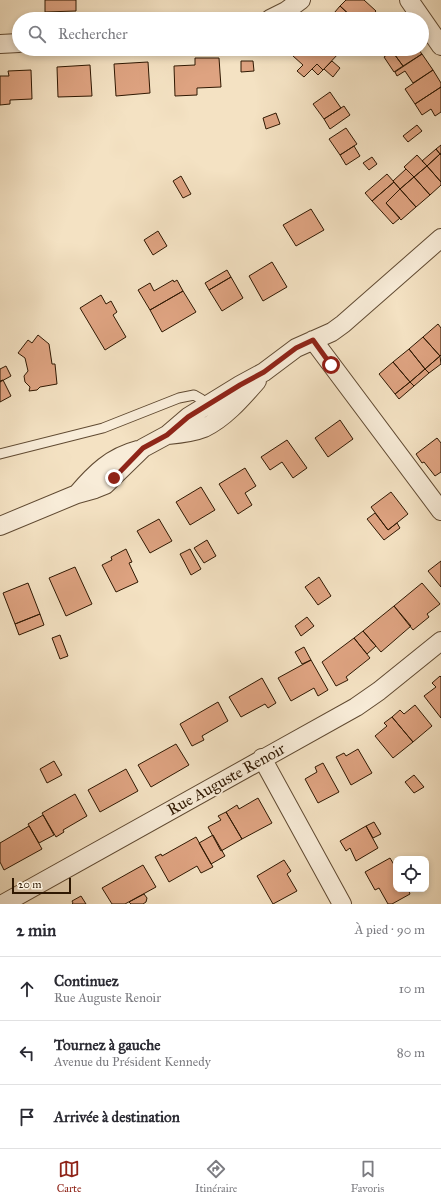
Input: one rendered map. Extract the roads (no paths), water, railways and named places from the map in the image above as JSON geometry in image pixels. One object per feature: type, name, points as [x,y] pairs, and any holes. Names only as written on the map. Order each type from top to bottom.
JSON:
[{"type":"street","points":[[284,12],[301,0]]},
{"type":"street","points":[[409,0],[417,12]]},
{"type":"street","points":[[429,29],[441,46]]},
{"type":"street","points":[[0,44],[12,43]]},
{"type":"street","points":[[0,526],[77,494],[92,476],[112,460],[143,448],[167,435],[188,417],[264,372],[296,348],[332,332],[441,238]]},
{"type":"street","points":[[313,340],[441,511]]},
{"type":"street","points":[[167,435],[187,433],[203,429],[214,423],[234,406],[264,372]]},
{"type":"street","name":"Rue Auguste Renoir","points":[[3,904],[367,700],[441,641]]},
{"type":"street","points":[[262,758],[342,904]]},
{"type":"lane","points":[[0,454],[102,428],[179,398],[194,395],[201,398],[206,405]]}]
